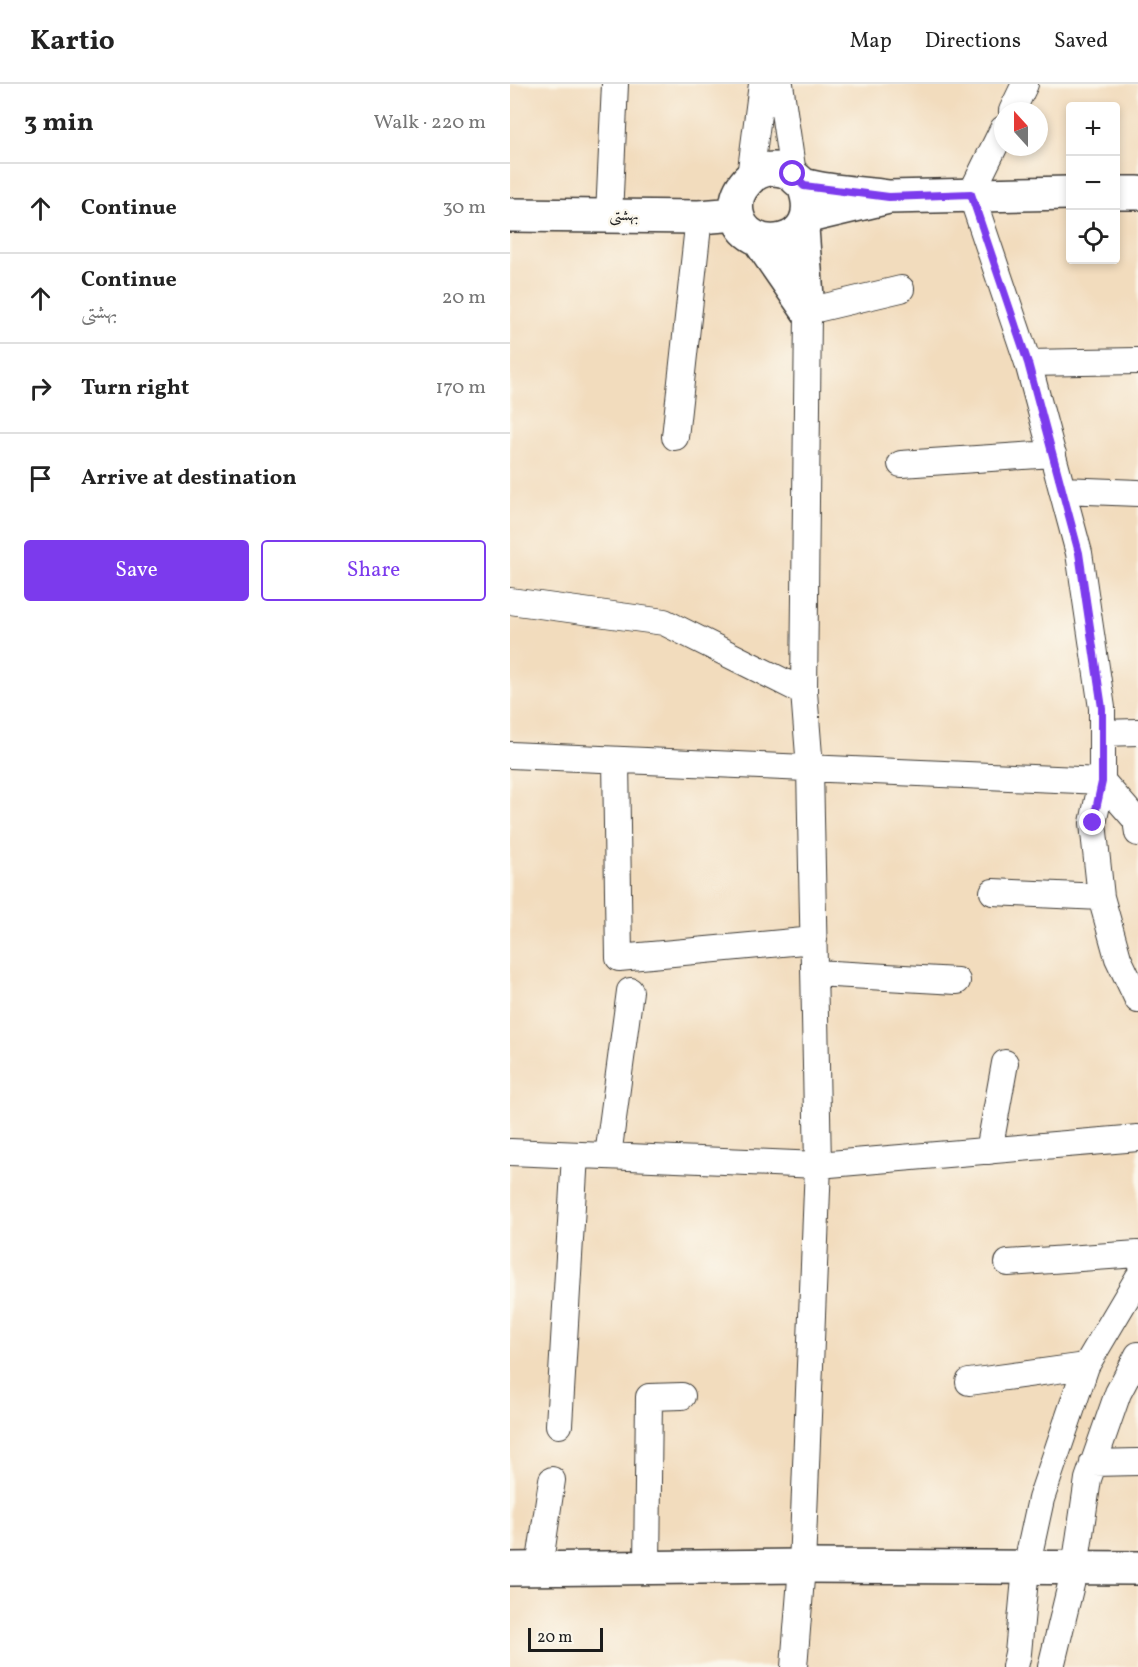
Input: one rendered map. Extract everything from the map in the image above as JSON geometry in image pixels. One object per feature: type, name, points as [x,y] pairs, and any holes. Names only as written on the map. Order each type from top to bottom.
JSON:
[{"type":"street","points":[[609,216],[615,84]]},
{"type":"street","points":[[750,177],[762,84]]},
{"type":"street","points":[[780,84],[802,201],[808,311],[804,692],[810,768],[818,1165],[802,1566],[794,1667]]},
{"type":"street","points":[[1016,102],[1025,84]]},
{"type":"street","points":[[994,147],[971,194],[1028,363],[1079,553],[1102,708],[1102,782],[1093,823],[1101,897],[1118,958],[1138,999]]},
{"type":"street","points":[[802,201],[779,169],[763,170],[750,177],[740,189],[735,204],[738,219],[746,232],[759,240],[808,311]]},
{"type":"street","points":[[802,201],[971,194],[1066,193]]},
{"type":"street","points":[[1120,193],[1138,193]]},
{"type":"street","points":[[759,240],[775,242],[790,238],[802,201]]},
{"type":"street","name":"بهشتی","points":[[510,215],[699,217],[737,214]]},
{"type":"street","points":[[675,437],[699,217]]},
{"type":"street","points":[[808,311],[901,289]]},
{"type":"street","points":[[1028,363],[1138,361]]},
{"type":"street","points":[[901,464],[1053,454]]},
{"type":"street","points":[[1062,490],[1138,493]]},
{"type":"street","points":[[512,598],[664,622],[804,692]]},
{"type":"street","points":[[1102,733],[1138,732]]},
{"type":"street","points":[[510,755],[1102,782],[1136,820],[1138,833]]},
{"type":"street","points":[[616,760],[619,958],[814,940]]},
{"type":"street","points":[[993,892],[1101,897]]},
{"type":"street","points":[[815,973],[957,981]]},
{"type":"street","points":[[608,1156],[630,991]]},
{"type":"street","points":[[989,1151],[1005,1063]]},
{"type":"street","points":[[510,1152],[818,1165],[1138,1138]]},
{"type":"street","points":[[559,1425],[575,1155]]},
{"type":"street","points":[[1008,1263],[1138,1254]]},
{"type":"street","points":[[1015,1667],[1026,1568],[1041,1500],[1086,1366],[1138,1278]]},
{"type":"street","points":[[1051,1667],[1075,1568],[1088,1479],[1119,1393],[1138,1355]]},
{"type":"street","points":[[969,1382],[1086,1366]]},
{"type":"street","points":[[647,1567],[650,1397],[682,1396]]},
{"type":"street","points":[[1093,1463],[1138,1462]]},
{"type":"street","points":[[552,1480],[524,1569],[802,1566],[1138,1568]]},
{"type":"route","points":[[793,174],[804,186],[889,197],[971,194],[1028,363],[1079,553],[1102,708],[1102,782],[1093,823]]}]
